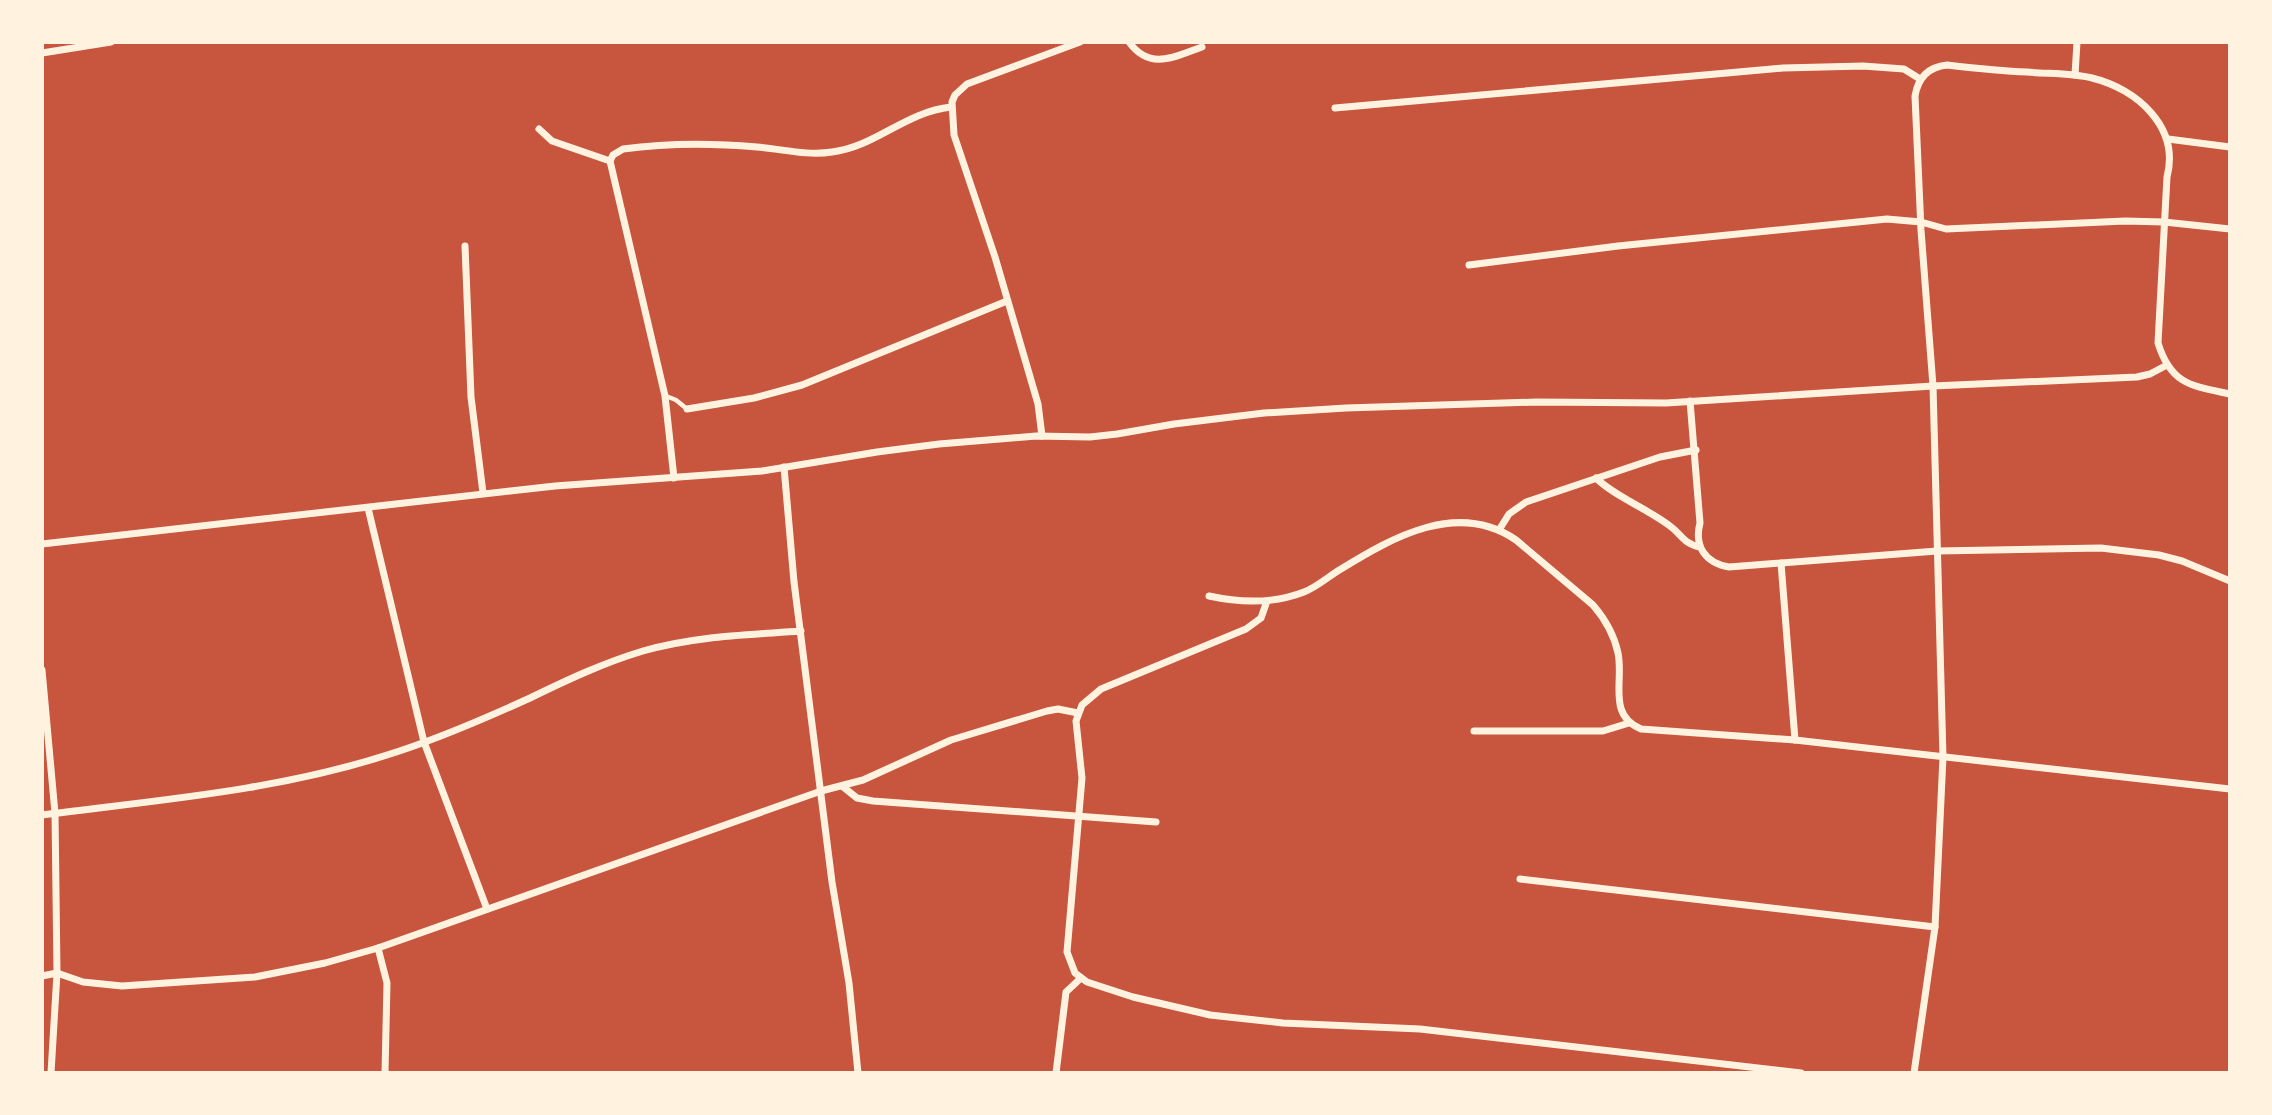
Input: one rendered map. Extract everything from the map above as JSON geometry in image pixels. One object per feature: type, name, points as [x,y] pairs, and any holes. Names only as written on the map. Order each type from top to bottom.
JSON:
[{"type":"street","points":[[42,53],[111,42]]},
{"type":"street","points":[[1042,436],[1038,404],[982,214],[954,135],[951,107],[955,95],[967,84],[1080,42]]},
{"type":"street","points":[[1129,42],[1143,56],[1159,60],[1202,47]]},
{"type":"street","points":[[2076,75],[2077,42]]},
{"type":"street","points":[[1914,1073],[1935,927],[1943,757],[1933,386],[1921,222],[1916,96],[1920,79],[1932,69],[1947,65],[2076,75],[2107,82],[2137,100],[2158,120],[2168,139],[2170,164],[2157,332],[2162,355],[2174,374],[2191,386],[2230,394]]},
{"type":"street","points":[[1335,108],[1783,68],[1863,66],[1904,69],[1920,79]]},
{"type":"street","points":[[674,478],[665,396],[610,161],[613,155],[623,149],[694,145],[754,146],[818,154],[834,152],[864,142],[922,112],[951,107]]},
{"type":"street","points":[[539,130],[552,141],[610,161]]},
{"type":"street","points":[[2168,139],[2230,147]]},
{"type":"street","points":[[1469,265],[1618,246],[1887,219],[1921,222],[1945,229],[1971,230],[2087,222],[2164,222],[2230,229]]},
{"type":"street","points":[[465,247],[471,397],[483,493]]},
{"type":"street","points":[[687,408],[754,398],[802,385],[1007,301]]},
{"type":"street","points":[[42,544],[483,493],[718,476],[939,444],[1042,436],[1117,434],[1219,418],[1305,410],[1536,402],[1690,401],[2137,377],[2167,365]]},
{"type":"street","points":[[1690,401],[1696,450],[1700,547]]},
{"type":"street","points":[[1499,530],[1509,514],[1526,502],[1660,457],[1696,450]]},
{"type":"street","points":[[784,467],[800,631],[832,882],[849,983],[858,1073]]},
{"type":"street","points":[[1596,478],[1605,487],[1675,529],[1684,541],[1700,547],[1711,561],[1719,566],[1937,551],[2120,549],[2182,561],[2230,581]]},
{"type":"street","points":[[368,508],[424,742],[487,909]]},
{"type":"street","points":[[1209,596],[1228,600],[1267,601],[1308,591],[1381,546],[1438,524],[1466,521],[1479,523],[1516,540],[1601,614],[1617,650],[1620,711],[1629,723],[1641,729],[1795,740],[2230,789]]},
{"type":"street","points":[[1782,563],[1795,740]]},
{"type":"street","points":[[1267,601],[1265,610],[1255,625],[1101,689],[1087,698],[1078,713],[1075,729],[1081,762],[1079,814],[1067,952],[1071,966],[1081,978],[1133,997],[1171,1007],[1247,1020],[1420,1029],[1801,1073]]},
{"type":"street","points":[[42,815],[273,785],[353,765],[424,742],[478,721],[583,672],[645,650],[698,639],[800,631]]},
{"type":"street","points":[[42,670],[55,813],[57,973],[51,1073]]},
{"type":"street","points":[[42,976],[57,973],[83,982],[122,986],[255,977],[325,963],[378,948],[821,791],[883,772],[951,740],[1046,711],[1058,709],[1078,713]]},
{"type":"street","points":[[1474,731],[1603,731],[1629,723]]},
{"type":"street","points":[[842,786],[857,798],[873,801],[1079,814],[1156,822]]},
{"type":"street","points":[[1520,879],[1935,927]]},
{"type":"street","points":[[378,948],[387,983],[385,1073]]},
{"type":"street","points":[[1056,1073],[1066,992],[1081,978]]},
{"type":"lane","points":[[665,396],[687,408]]}]
